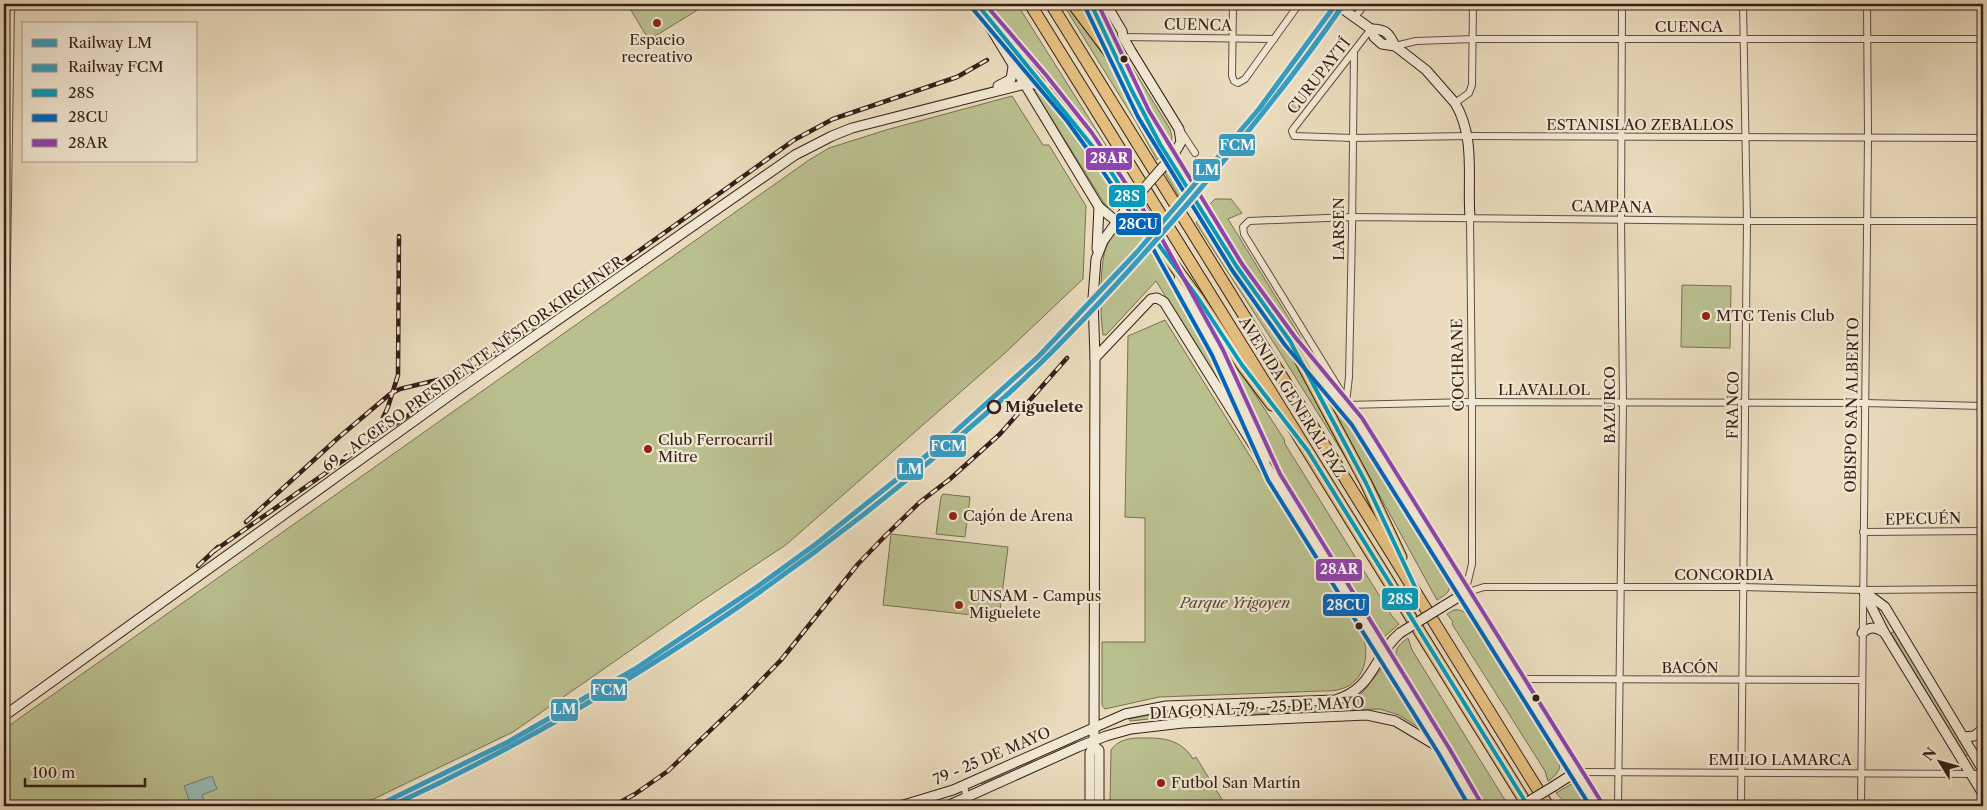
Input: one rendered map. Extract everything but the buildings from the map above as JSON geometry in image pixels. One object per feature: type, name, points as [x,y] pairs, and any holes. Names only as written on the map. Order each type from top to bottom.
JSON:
[{"type":"highway","name":"AVENIDA GENERAL PAZ","points":[[1030,4],[1528,806]]},
{"type":"highway","name":"AVENIDA GENERAL PAZ","points":[[1051,4],[1538,790],[1550,806]]},
{"type":"highway","points":[[1073,4],[1119,65]]},
{"type":"highway","points":[[1153,237],[1198,298],[1237,358],[1308,450]]},
{"type":"highway","points":[[1290,340],[1366,483],[1424,606]]},
{"type":"street","points":[[4,460],[7,79],[11,4]]},
{"type":"street","points":[[977,4],[1013,68],[1099,207],[1116,221]]},
{"type":"street","points":[[977,4],[1102,158],[1153,237],[1197,313],[1252,426],[1274,477]]},
{"type":"street","name":"AVENIDA GENERAL PAZ","points":[[1091,4],[1143,114],[1237,267],[1290,340],[1357,421],[1597,806]]},
{"type":"street","points":[[1100,4],[1117,34],[1123,37]]},
{"type":"street","points":[[1106,4],[1122,31],[1123,37],[1195,153]]},
{"type":"street","points":[[1233,4],[1232,76],[1234,81],[1241,82],[1299,4]]},
{"type":"street","points":[[1336,4],[1371,29],[1380,29],[1390,36],[1395,46],[1430,74],[1455,103],[1469,92],[1472,85],[1474,4]]},
{"type":"street","name":"CURUPAYTÍ","points":[[1355,17],[1364,4]]},
{"type":"street","name":"BAZURCO","points":[[1618,806],[1623,403],[1621,220],[1622,4]]},
{"type":"street","name":"FRANCO","points":[[1741,806],[1747,221],[1744,4]]},
{"type":"street","name":"OBISPO SAN ALBERTO","points":[[1861,806],[1868,138],[1867,4]]},
{"type":"street","name":"CURUPAYTÍ","points":[[1296,137],[1292,134],[1294,128],[1371,29]]},
{"type":"street","name":"CUENCA","points":[[1123,37],[1274,39]]},
{"type":"street","name":"CUENCA","points":[[1395,46],[1416,41],[1474,39],[1983,39]]},
{"type":"street","name":"LARSEN","points":[[1346,406],[1349,377],[1354,52]]},
{"type":"street","name":"69 - ACCESO PRESIDENTE NÉSTOR KIRCHNER","points":[[4,716],[457,390],[795,155],[852,128],[987,92],[1008,82],[1013,76],[1013,68]]},
{"type":"street","points":[[1024,84],[1035,83],[1045,86]]},
{"type":"street","name":"69 - ACCESO PRESIDENTE NÉSTOR KIRCHNER","points":[[987,92],[993,93],[1024,84]]},
{"type":"street","name":"COCHRANE","points":[[1455,103],[1469,144],[1472,564],[1465,593]]},
{"type":"street","points":[[1096,259],[1116,221],[1174,154],[1181,142],[1179,129]]},
{"type":"street","name":"ESTANISLAO ZEBALLOS","points":[[1296,137],[1983,138]]},
{"type":"street","points":[[1090,806],[1090,753],[1094,744],[1095,358],[1093,298],[1099,207]]},
{"type":"street","name":"CAMPANA","points":[[1243,227],[1252,220],[1352,217],[1983,221]]},
{"type":"street","name":"AVENIDA GENERAL PAZ","points":[[1243,227],[1244,234],[1340,390],[1346,406]]},
{"type":"street","points":[[1095,358],[1151,299],[1157,298],[1164,302],[1444,751],[1476,806]]},
{"type":"street","name":"LLAVALLOL","points":[[1346,406],[1472,402],[1865,403],[1983,406]]},
{"type":"street","name":"EPECUÉN","points":[[1863,532],[1983,531]]},
{"type":"street","name":"CONCORDIA","points":[[1465,593],[1484,587],[1983,589]]},
{"type":"street","points":[[1863,590],[1885,607],[1983,770]]},
{"type":"street","points":[[1863,590],[1884,632],[1983,793]]},
{"type":"street","name":"DIAGONAL 79 - 25 DE MAYO","points":[[1093,728],[1125,714],[1156,708],[1335,700],[1347,696],[1364,684],[1382,651],[1400,633],[1465,593]]},
{"type":"street","points":[[1884,632],[1896,624]]},
{"type":"street","points":[[1862,633],[1871,627],[1876,627],[1884,632]]},
{"type":"street","name":"BACÓN","points":[[1518,679],[1862,680]]},
{"type":"street","name":"DIAGONAL 79 - 25 DE MAYO","points":[[1094,744],[1131,729],[1183,723],[1367,715],[1400,724],[1444,751]]},
{"type":"street","points":[[1982,806],[1983,715]]},
{"type":"street","name":"79 - 25 DE MAYO","points":[[900,806],[964,785],[1093,728]]},
{"type":"street","points":[[1963,737],[1974,736],[1983,729]]},
{"type":"street","points":[[1094,744],[1099,750],[1099,806]]},
{"type":"street","name":"79 - 25 DE MAYO","points":[[947,806],[1094,744]]},
{"type":"street","points":[[1521,806],[1576,772]]},
{"type":"street","name":"EMILIO LAMARCA","points":[[1576,772],[1983,774]]},
{"type":"street","points":[[964,785],[968,806]]},
{"type":"green space","name":"Espacio recreativo","points":[[634,4],[707,4],[649,40],[629,7]]},
{"type":"green space","points":[[983,4],[1017,4],[1109,150],[1106,154]]},
{"type":"green space","points":[[1063,4],[1068,4],[1111,66],[1161,156],[1157,160],[1136,122]]},
{"type":"green space","points":[[1102,13],[1125,51],[1120,54]]},
{"type":"green space","points":[[1129,62],[1170,129],[1172,137],[1170,146],[1126,64]]},
{"type":"green space","points":[[1032,87],[1040,88],[1114,185],[1123,200],[1114,209],[1107,207],[1104,203]]},
{"type":"green space","points":[[1305,88],[1310,91],[1293,112],[1290,108]]},
{"type":"green space","name":"Club Ferrocarril Mitre","points":[[1012,96],[1043,145],[1049,145],[1086,206],[1083,279],[1005,353],[787,544],[513,732],[359,806],[6,806],[7,727],[809,160],[829,148],[886,130]]},
{"type":"green space","points":[[1169,169],[1184,192],[1179,197],[1165,173]]},
{"type":"green space","points":[[1215,199],[1231,199],[1242,213],[1228,219],[1323,374],[1291,336],[1235,250],[1208,206]]},
{"type":"green space","points":[[1142,200],[1157,222],[1153,227],[1139,204]]},
{"type":"green space","points":[[1129,213],[1160,263],[1163,262],[1185,300],[1214,357],[1241,417],[1156,281],[1106,335],[1103,335],[1101,289],[1104,253],[1111,237]]},
{"type":"green space","points":[[1200,218],[1255,306],[1293,355],[1364,487],[1196,223]]},
{"type":"green space","name":"MTC Tenis Club","points":[[1682,285],[1731,286],[1730,348],[1681,347]]},
{"type":"green space","name":"Parque Yrigoyen","points":[[1165,320],[1363,637],[1366,653],[1363,668],[1360,675],[1349,686],[1332,691],[1159,697],[1105,709],[1102,705],[1102,642],[1145,642],[1145,518],[1125,517],[1128,336]]},
{"type":"green space","points":[[1212,328],[1284,439],[1285,444],[1392,616],[1399,624],[1384,637],[1378,627],[1375,628],[1282,476]]},
{"type":"green space","points":[[1320,387],[1359,434],[1450,578],[1448,591],[1437,600]]},
{"type":"green space","name":"Cajón de Arena","points":[[943,494],[970,497],[965,537],[936,534]]},
{"type":"green space","points":[[891,534],[1008,547],[999,618],[883,605]]},
{"type":"green space","points":[[1454,610],[1464,612],[1471,620],[1473,618],[1559,760],[1558,772],[1548,781],[1545,771],[1452,624],[1453,622],[1447,614]]},
{"type":"green space","points":[[1895,631],[1969,755],[1965,756],[1891,633]]},
{"type":"green space","points":[[1408,638],[1412,650],[1503,797],[1510,805],[1492,806],[1485,801],[1483,802],[1403,673],[1405,671],[1398,661],[1396,653],[1399,646]]},
{"type":"green space","points":[[1384,665],[1422,726],[1421,729],[1399,715],[1380,709],[1213,716],[1214,713],[1241,712],[1260,707],[1345,703],[1362,693]]},
{"type":"green space","points":[[1188,711],[1188,715],[1130,721],[1129,719],[1159,713]]},
{"type":"green space","name":"Futbol San Martín","points":[[1149,738],[1174,742],[1189,753],[1193,759],[1196,757],[1226,806],[1110,806],[1111,750],[1123,740]]},
{"type":"green space","points":[[1037,758],[1024,766],[980,783]]},
{"type":"green space","points":[[1575,782],[1578,788],[1581,787],[1593,806],[1568,806],[1556,793]]},
{"type":"water","points":[[212,776],[217,789],[202,795],[206,806],[191,806],[184,786]]},
{"type":"waterway","points":[[1107,152],[1118,168]]},
{"type":"railway","points":[[214,551],[457,381],[794,140],[833,119],[957,77],[987,60]]},
{"type":"railway","points":[[368,439],[380,424],[388,407],[398,375],[399,236]]},
{"type":"railway","points":[[613,806],[635,794],[668,771],[743,699],[781,660],[858,564],[920,502],[950,479],[1000,434],[1067,358]]},
{"type":"railway","points":[[246,522],[338,438],[390,394],[400,389],[462,374]]},
{"type":"railway","points":[[198,566],[218,547]]},
{"type":"rail line","name":"LM","points":[[377,806],[508,742],[635,669],[757,587],[816,544],[947,439],[1039,356],[1137,252],[1259,109],[1336,4]]},
{"type":"rail line","name":"FCM","points":[[391,806],[454,776],[576,710],[694,637],[807,557],[944,450],[1022,381],[1066,338],[1129,271],[1249,130],[1341,8]]},
{"type":"transit line","name":"28S","points":[[977,4],[1102,158],[1153,237],[1198,298],[1242,365],[1308,451],[1528,806]]},
{"type":"transit line","name":"28AR","points":[[985,4],[1046,75],[1092,133],[1157,230],[1223,350],[1280,474],[1481,803]]},
{"type":"transit line","name":"28S","points":[[1091,4],[1132,91],[1160,144],[1237,267],[1290,341],[1366,483],[1417,591]]},
{"type":"transit line","name":"28AR","points":[[1098,4],[1149,111],[1242,264],[1295,337],[1362,418],[1602,803]]},
{"type":"transit line","name":"28CU","points":[[1085,7],[1138,117],[1232,270],[1285,345],[1352,425],[1590,806]]},
{"type":"transit line","name":"28CU","points":[[972,8],[1067,121],[1146,236],[1212,355],[1268,480],[1439,754],[1469,806]]},
{"type":"place","name":"Espacio recreativo","points":[[657,23]]},
{"type":"place","name":"MTC Tenis Club","points":[[1706,316]]},
{"type":"place","name":"Miguelete","points":[[994,407]]},
{"type":"place","name":"Club Ferrocarril Mitre","points":[[648,449]]},
{"type":"place","name":"Cajón de Arena","points":[[953,516]]},
{"type":"place","name":"UNSAM - Campus Miguelete","points":[[959,605]]},
{"type":"place","name":"Futbol San Martín","points":[[1161,783]]}]
